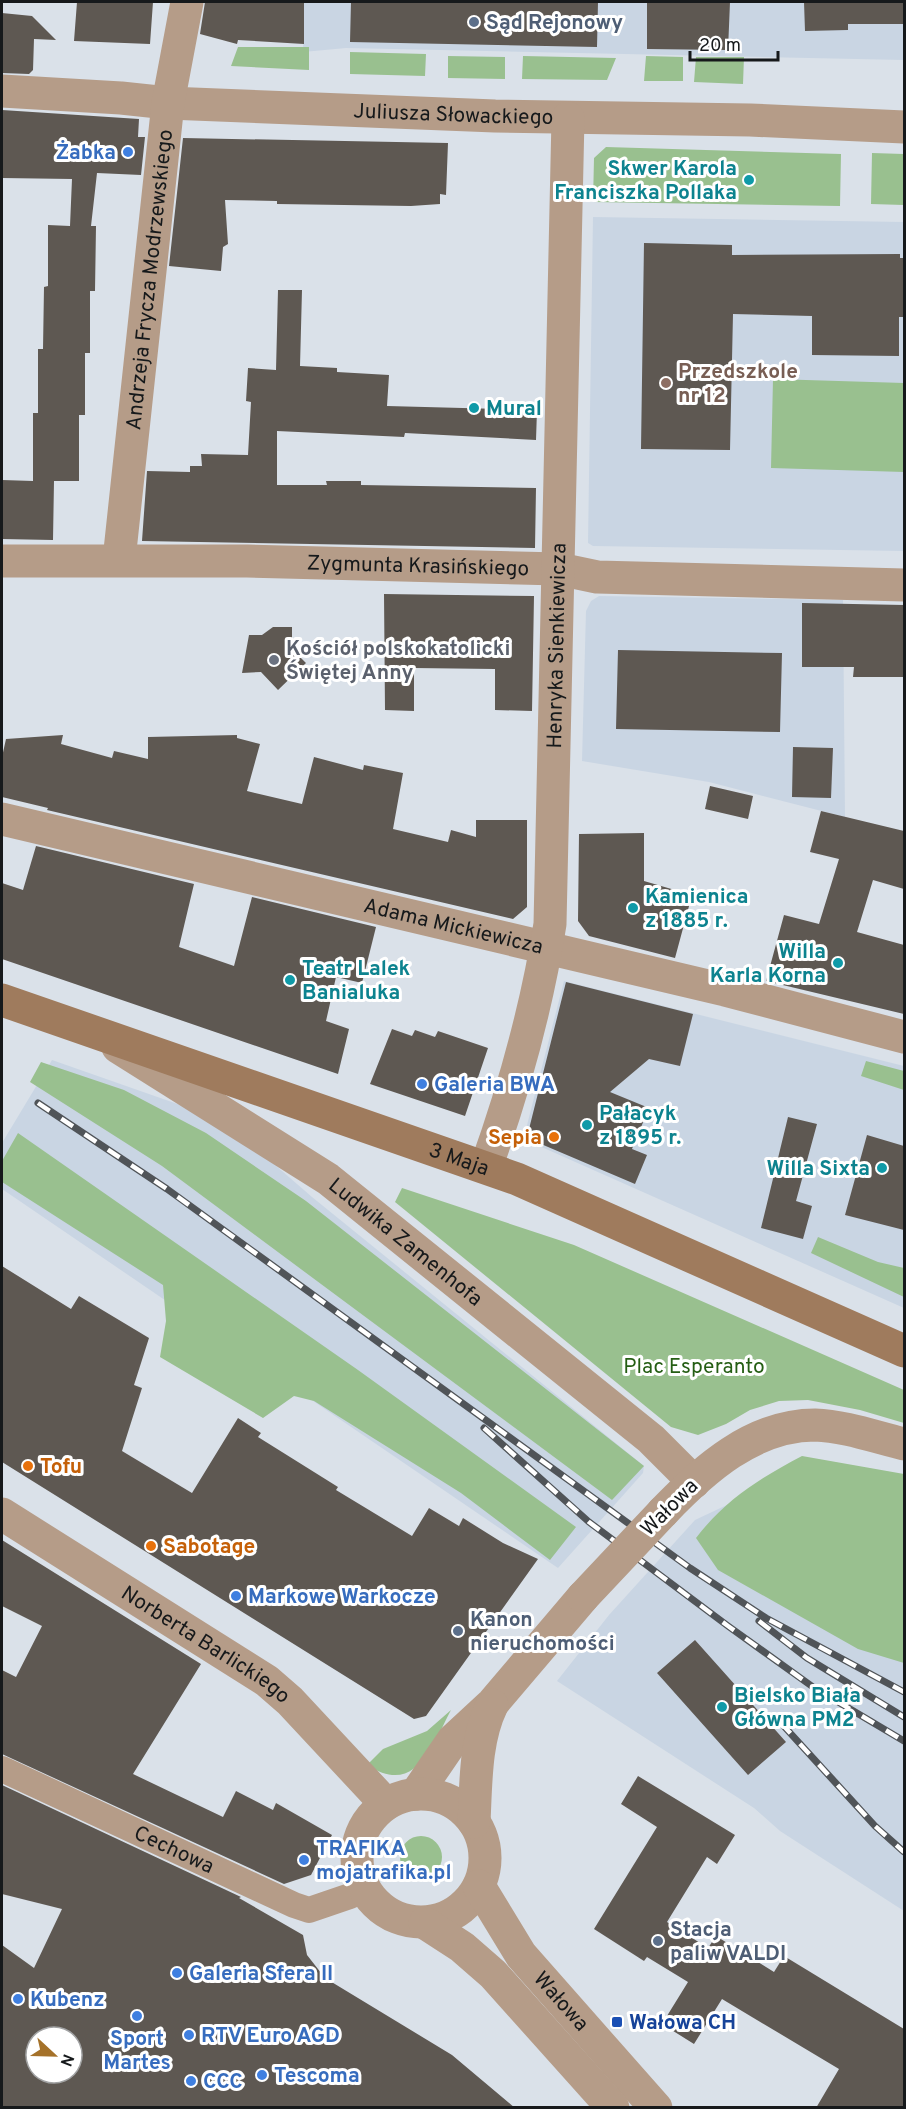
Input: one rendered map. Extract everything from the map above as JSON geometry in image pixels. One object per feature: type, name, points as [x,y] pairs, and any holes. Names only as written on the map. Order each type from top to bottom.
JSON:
[{"type":"main road","name":"3 Maja","points":[[2,1000],[486,1167],[564,1198],[904,1351]]},
{"type":"street","name":"Andrzeja Frycza Modrzewskiego","points":[[119,560],[168,103],[187,2]]},
{"type":"street","name":"Juliusza Słowackiego","points":[[2,91],[168,103],[568,118],[750,120],[904,127]]},
{"type":"street","name":"Henryka Sienkiewicza","points":[[486,1167],[503,1120],[550,924],[568,118]]},
{"type":"street","name":"Zygmunta Krasińskiego","points":[[2,561],[119,560],[559,569],[597,577],[904,585]]},
{"type":"street","name":"Adama Mickiewicza","points":[[2,819],[725,990],[904,1037]]},
{"type":"street","name":"Ludwika Zamenhofa","points":[[96,1034],[328,1179],[651,1439],[694,1482]]},
{"type":"street","name":"Wałowa","points":[[401,1799],[453,1740],[493,1703],[583,1597],[663,1512],[723,1457],[756,1439],[790,1428],[814,1425],[839,1428],[904,1444]]},
{"type":"street","name":"Norberta Barlickiego","points":[[2,1514],[267,1681],[401,1799]]},
{"type":"street","name":"Wałowa","points":[[474,1822],[476,1771],[484,1721],[493,1703]]},
{"type":"street","name":"Cechowa","points":[[2,1769],[294,1905],[309,1910],[350,1896]]},
{"type":"street","points":[[438,1796],[458,1806],[474,1822],[483,1842],[485,1864],[479,1886],[466,1904],[447,1917],[425,1923],[403,1920],[383,1911],[367,1895],[358,1874],[357,1854],[361,1835],[371,1817],[401,1799],[438,1796]]},
{"type":"street","name":"Wałowa","points":[[479,1886],[521,1955],[656,2108]]},
{"type":"street","name":"Wałowa","points":[[425,1923],[462,1947],[493,1974],[613,2108]]},
{"type":"shaded area","points":[[304,2],[904,2],[904,60],[346,48],[303,52]]},
{"type":"shaded area","points":[[593,217],[904,222],[904,551],[593,546],[588,543]]},
{"type":"shaded area","points":[[599,596],[843,600],[845,817],[709,782],[582,761],[586,611],[591,601]]},
{"type":"shaded area","points":[[564,981],[904,1066],[904,1308],[528,1141],[525,1133]]},
{"type":"shaded area","points":[[52,1060],[223,1120],[312,1197],[644,1466],[643,1473],[558,1568],[2,1189],[2,1143]]},
{"type":"shaded area","points":[[812,1465],[904,1513],[904,1911],[780,1831],[754,1808],[557,1681],[609,1615],[695,1520]]},
{"type":"green space","points":[[238,47],[309,47],[309,70],[231,66]]},
{"type":"green space","points":[[350,52],[426,54],[425,76],[350,74]]},
{"type":"green space","points":[[448,56],[505,57],[505,79],[448,78]]},
{"type":"green space","points":[[523,56],[616,58],[607,80],[522,79]]},
{"type":"green space","points":[[646,56],[683,57],[683,81],[644,81]]},
{"type":"green space","points":[[696,57],[744,57],[743,84],[694,82]]},
{"type":"green space","name":"Skwer Karola Franciszka Pollaka","points":[[606,147],[841,154],[840,206],[593,202],[594,158]]},
{"type":"green space","points":[[872,153],[904,154],[904,205],[871,204]]},
{"type":"green space","points":[[773,379],[904,383],[904,472],[771,468]]},
{"type":"green space","points":[[866,1061],[904,1071],[904,1090],[861,1076]]},
{"type":"green space","points":[[41,1062],[124,1090],[206,1133],[306,1201],[644,1466],[612,1500],[162,1166],[30,1082]]},
{"type":"green space","points":[[18,1133],[358,1370],[576,1527],[550,1560],[461,1493],[314,1401],[294,1396],[263,1418],[160,1357],[166,1321],[163,1285],[2,1182],[2,1161]]},
{"type":"green space","name":"Plac Esperanto","points":[[402,1188],[574,1245],[904,1390],[904,1423],[860,1410],[808,1400],[779,1401],[750,1410],[726,1424],[698,1435],[671,1427],[395,1202]]},
{"type":"green space","points":[[818,1237],[878,1262],[904,1268],[904,1297],[811,1253]]},
{"type":"green space","points":[[802,1456],[904,1474],[904,1663],[858,1649],[718,1570],[696,1538],[731,1501]]},
{"type":"green space","points":[[451,1710],[429,1752],[410,1771],[398,1775],[384,1773],[367,1765],[383,1749],[427,1731]]},
{"type":"green space","points":[[421,1836],[436,1842],[442,1857],[436,1872],[421,1878],[406,1872],[400,1857],[406,1842]]},
{"type":"building","points":[[77,2],[153,2],[150,44],[74,41]]},
{"type":"building","points":[[205,2],[304,2],[304,44],[238,40],[237,44],[200,34]]},
{"type":"building","name":"Sąd Rejonowy","points":[[351,2],[598,2],[597,47],[350,42]]},
{"type":"building","points":[[647,2],[730,2],[728,50],[647,49]]},
{"type":"building","points":[[804,2],[904,2],[904,24],[848,24],[848,30],[805,31]]},
{"type":"building","points":[[2,13],[32,16],[56,40],[34,39],[33,70],[29,74],[2,73]]},
{"type":"building","points":[[2,110],[139,119],[138,137],[145,137],[141,175],[97,173],[91,226],[96,226],[95,291],[90,291],[90,353],[85,353],[85,415],[79,415],[79,481],[54,481],[53,540],[2,539],[2,480],[33,481],[33,413],[38,413],[38,349],[43,349],[44,287],[48,286],[48,225],[70,226],[72,179],[2,178]]},
{"type":"building","points":[[183,138],[448,143],[446,195],[440,194],[440,204],[411,206],[277,204],[277,201],[225,200],[228,244],[223,247],[221,271],[169,266]]},
{"type":"building","points":[[644,243],[732,245],[732,255],[900,254],[900,258],[904,258],[904,317],[899,317],[899,356],[812,355],[812,316],[733,314],[730,450],[641,449]]},
{"type":"building","points":[[278,290],[302,290],[300,366],[337,368],[337,372],[389,375],[387,406],[537,410],[536,440],[405,433],[404,437],[277,431],[277,485],[327,485],[326,481],[361,481],[361,485],[536,488],[535,548],[142,541],[147,471],[190,472],[190,466],[202,466],[201,454],[248,455],[251,402],[246,401],[248,368],[276,370]]},
{"type":"building","points":[[384,594],[534,596],[532,711],[495,710],[495,669],[414,668],[414,711],[385,710]]},
{"type":"building","points":[[802,603],[904,605],[904,677],[853,677],[854,667],[802,667]]},
{"type":"building","name":"Kościół polskokatolicki Świętej Anny","points":[[273,627],[292,627],[292,649],[306,663],[278,690],[261,672],[242,673],[249,635],[262,635]]},
{"type":"building","points":[[618,650],[782,653],[780,732],[616,729]]},
{"type":"building","points":[[63,735],[61,744],[112,758],[114,751],[148,759],[148,737],[237,735],[237,738],[260,744],[247,791],[302,804],[314,757],[363,770],[364,765],[403,773],[393,829],[448,842],[451,830],[476,837],[476,820],[527,820],[527,907],[513,919],[47,810],[48,808],[2,797],[2,757],[6,739]]},
{"type":"building","points":[[793,747],[833,748],[831,798],[792,797]]},
{"type":"building","points":[[710,786],[753,796],[748,819],[705,809]]},
{"type":"building","points":[[821,811],[904,831],[904,889],[873,880],[857,932],[904,945],[904,1014],[766,981],[784,915],[819,924],[839,859],[810,852]]},
{"type":"building","name":"Kamienica z 1885 r.","points":[[644,833],[644,881],[692,895],[675,958],[589,936],[578,921],[579,834]]},
{"type":"building","points":[[36,846],[194,884],[179,947],[234,966],[252,897],[376,927],[362,983],[336,977],[326,1021],[349,1029],[338,1074],[2,959],[2,883],[23,890]]},
{"type":"building","points":[[566,982],[693,1014],[680,1066],[649,1059],[610,1092],[649,1108],[632,1149],[647,1155],[635,1184],[541,1144],[540,1140],[527,1137]]},
{"type":"building","name":"Galeria BWA","points":[[392,1029],[412,1036],[415,1030],[435,1037],[438,1031],[488,1048],[465,1116],[370,1084]]},
{"type":"building","points":[[788,1117],[817,1124],[796,1201],[812,1206],[803,1239],[761,1228]]},
{"type":"building","name":"Willa Sixta","points":[[867,1135],[904,1146],[904,1230],[845,1215]]},
{"type":"building","points":[[2,1266],[71,1309],[79,1296],[149,1338],[134,1385],[142,1388],[122,1451],[192,1493],[238,1418],[261,1433],[258,1437],[338,1487],[336,1490],[412,1536],[429,1508],[459,1526],[463,1518],[503,1543],[538,1559],[426,1716],[414,1719],[2,1462]]},
{"type":"building","points":[[2,1540],[201,1664],[133,1774],[223,1817],[236,1791],[273,1810],[276,1803],[332,1835],[311,1875],[284,1884],[2,1754],[2,1670],[16,1677],[42,1626],[2,1606]]},
{"type":"building","name":"Bielsko Biała Główna PM2","points":[[695,1640],[786,1742],[748,1775],[657,1673]]},
{"type":"building","points":[[638,1776],[735,1835],[717,1864],[707,1857],[667,1922],[708,1948],[716,1936],[774,1972],[784,1956],[904,2029],[904,2108],[816,2108],[839,2069],[722,1999],[694,2044],[662,2024],[688,1982],[647,1957],[644,1961],[594,1929],[657,1827],[621,1804]]},
{"type":"building","name":"Galeria Sfera II","points":[[2,1785],[241,1897],[239,1898],[303,1935],[307,1955],[325,1978],[452,2055],[515,2108],[2,2108],[2,1945],[34,1968],[62,1909],[2,1894]]},
{"type":"railway","points":[[38,1103],[167,1189],[690,1568],[766,1618],[904,1692]]},
{"type":"railway","points":[[484,1428],[589,1522],[728,1626],[813,1687],[904,1741]]},
{"type":"railway","points":[[759,1621],[807,1658],[904,1717]]},
{"type":"railway","points":[[781,1723],[875,1826],[904,1852]]},
{"type":"place","name":"Sąd Rejonowy","points":[[474,22]]},
{"type":"place","name":"Żabka","points":[[128,152]]},
{"type":"place","name":"Skwer Karola Franciszka Pollaka","points":[[749,180]]},
{"type":"place","name":"Przedszkole nr 12","points":[[666,383]]},
{"type":"place","name":"Mural","points":[[474,408]]},
{"type":"place","name":"Kościół polskokatolicki Świętej Anny","points":[[274,660]]},
{"type":"place","name":"Kamienica z 1885 r.","points":[[633,908]]},
{"type":"place","name":"Willa Karla Korna","points":[[838,963]]},
{"type":"place","name":"Teatr Lalek Banialuka","points":[[290,980]]},
{"type":"place","name":"Galeria BWA","points":[[422,1084]]},
{"type":"place","name":"Pałacyk z 1895 r.","points":[[587,1125]]},
{"type":"place","name":"Sepia","points":[[554,1137]]},
{"type":"place","name":"Willa Sixta","points":[[882,1168]]},
{"type":"place","name":"Tofu","points":[[28,1466]]},
{"type":"place","name":"Sabotage","points":[[151,1546]]},
{"type":"place","name":"Markowe Warkocze","points":[[236,1596]]},
{"type":"place","name":"Kanon nieruchomości","points":[[458,1631]]},
{"type":"place","name":"Bielsko Biała Główna PM2","points":[[722,1707]]},
{"type":"place","name":"TRAFIKA mojatrafika.pl","points":[[304,1860]]},
{"type":"place","name":"Stacja paliw VALDI","points":[[658,1941]]},
{"type":"place","name":"Galeria Sfera II","points":[[177,1973]]},
{"type":"place","name":"Kubenz","points":[[18,1999]]},
{"type":"place","name":"Sport Martes","points":[[137,2016]]},
{"type":"place","name":"Wałowa CH","points":[[617,2022]]},
{"type":"place","name":"RTV Euro AGD","points":[[189,2035]]},
{"type":"place","name":"Tescoma","points":[[262,2075]]},
{"type":"place","name":"CCC","points":[[191,2081]]}]
